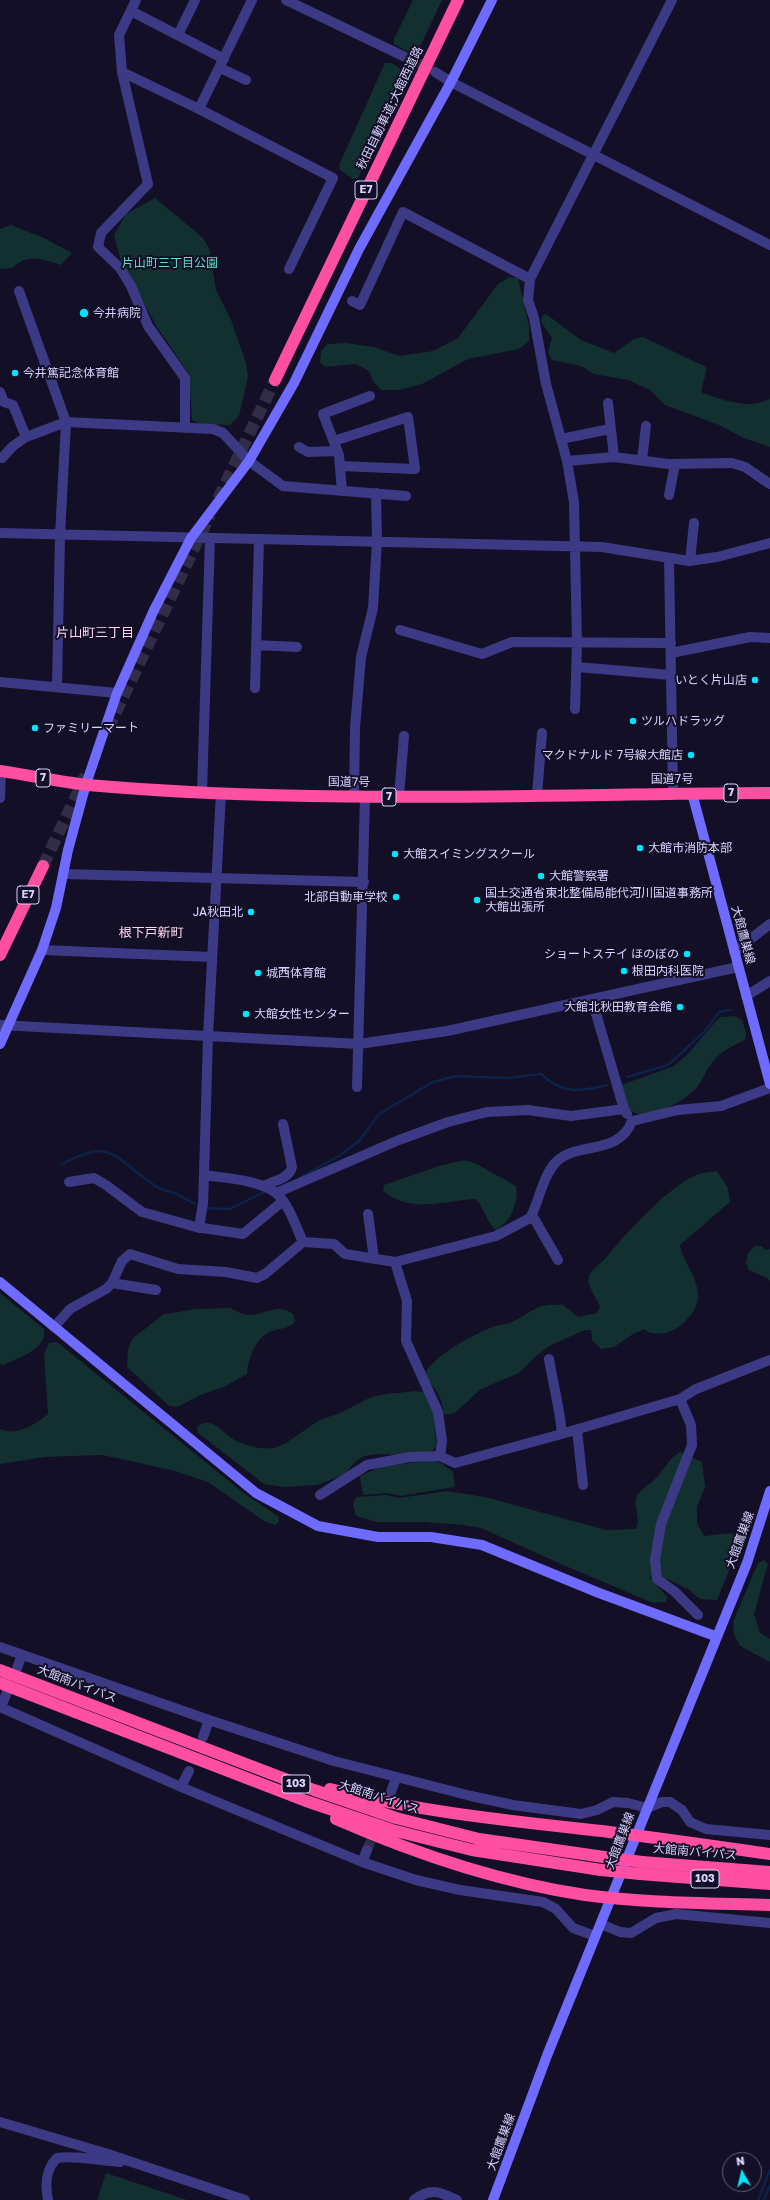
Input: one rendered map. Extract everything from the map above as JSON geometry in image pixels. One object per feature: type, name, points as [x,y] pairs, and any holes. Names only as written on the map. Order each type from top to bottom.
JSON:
[{"type":"highway","name":"秋田自動車道;大館西道路","points":[[275,380],[458,0]]},
{"type":"highway","name":"国道7号","points":[[0,771],[86,784],[221,793],[360,797],[537,794],[770,793]]},
{"type":"highway","name":"E7","points":[[0,955],[43,866]]},
{"type":"highway","points":[[0,948],[14,924]]},
{"type":"highway","name":"大館南バイパス","points":[[0,1670],[355,1805],[436,1829],[518,1846],[642,1862],[770,1872]]},
{"type":"highway","name":"103","points":[[3,1688],[342,1813],[430,1840],[515,1858],[601,1870],[770,1884]]},
{"type":"highway","points":[[222,1755],[308,1783],[418,1809],[770,1854]]},
{"type":"highway","points":[[218,1767],[378,1837],[440,1860],[542,1887],[612,1898],[770,1905]]},
{"type":"street","points":[[136,0],[119,35],[122,72],[148,184],[101,233],[98,247],[120,268],[131,286],[148,326],[185,378],[185,428]]},
{"type":"street","points":[[178,35],[195,0]]},
{"type":"street","points":[[199,109],[252,0]]},
{"type":"street","points":[[286,0],[403,56]]},
{"type":"street","points":[[0,1044],[4,1025],[42,950],[56,908],[86,784],[117,692],[154,610],[191,538],[249,461],[294,383],[359,249],[451,82],[492,0]]},
{"type":"street","points":[[575,708],[577,643],[574,502],[567,462],[546,384],[534,318],[528,300],[530,279],[672,0]]},
{"type":"street","points":[[131,11],[178,35],[246,80]]},
{"type":"street","points":[[122,72],[199,109],[333,178],[289,269]]},
{"type":"street","points":[[435,72],[451,82],[770,245]]},
{"type":"street","points":[[352,301],[360,305],[403,212],[530,279]]},
{"type":"street","points":[[19,291],[66,422],[60,536],[57,686]]},
{"type":"street","points":[[0,392],[4,402],[13,405],[26,437]]},
{"type":"street","points":[[342,491],[340,466],[336,446],[324,414],[370,396]]},
{"type":"street","points":[[608,403],[614,457]]},
{"type":"street","points":[[299,447],[308,452],[336,446],[408,417],[414,469],[340,466]]},
{"type":"street","points":[[2,458],[26,437],[66,422],[213,429],[223,432],[249,461],[283,486],[406,496]]},
{"type":"street","points":[[642,460],[646,426]]},
{"type":"street","points":[[561,439],[610,428]]},
{"type":"street","points":[[567,462],[614,457],[675,464],[732,463],[745,467],[770,484]]},
{"type":"street","points":[[669,495],[675,464]]},
{"type":"street","points":[[357,1087],[364,882],[355,728],[361,657],[373,608],[377,542],[376,494]]},
{"type":"street","points":[[690,561],[694,523]]},
{"type":"street","points":[[0,533],[60,536],[575,546],[627,550],[670,559],[690,561],[717,557],[770,543]]},
{"type":"street","points":[[202,792],[210,538]]},
{"type":"street","points":[[255,688],[260,539]]},
{"type":"street","points":[[670,559],[673,793]]},
{"type":"street","points":[[400,630],[482,654],[512,642],[577,643],[671,648],[750,637],[770,638]]},
{"type":"street","points":[[256,646],[297,648]]},
{"type":"street","points":[[577,667],[671,675]]},
{"type":"street","points":[[0,682],[117,692]]},
{"type":"street","points":[[537,794],[542,733]]},
{"type":"street","points":[[399,796],[404,736]]},
{"type":"street","points":[[0,771],[0,798]]},
{"type":"street","points":[[199,1228],[203,1203],[211,957],[217,879],[221,793]]},
{"type":"street","name":"大館鷹巣線","points":[[692,793],[770,1084]]},
{"type":"street","points":[[63,874],[364,882]]},
{"type":"street","points":[[734,952],[770,924]]},
{"type":"street","points":[[42,950],[211,957]]},
{"type":"street","points":[[4,1025],[359,1044],[447,1031],[738,967]]},
{"type":"street","points":[[746,996],[770,981]]},
{"type":"street","points":[[592,1000],[624,1109],[632,1121]]},
{"type":"street","points":[[632,1121],[678,1110],[721,1106],[770,1088]]},
{"type":"street","points":[[276,1193],[399,1140],[448,1122],[487,1112],[528,1110],[571,1116],[624,1109]]},
{"type":"street","points":[[54,1327],[70,1309],[106,1289],[112,1283],[122,1261],[130,1254],[178,1269],[226,1272],[257,1278],[265,1274],[303,1242],[334,1244],[345,1254],[395,1262],[496,1236],[530,1218],[547,1176],[556,1162],[566,1154],[605,1146],[629,1128],[632,1121]]},
{"type":"street","points":[[264,1186],[288,1176],[291,1173],[292,1167],[283,1124]]},
{"type":"street","points":[[204,1175],[264,1186],[276,1193],[283,1202],[303,1242]]},
{"type":"street","points":[[69,1182],[94,1178],[106,1184],[142,1212],[199,1228],[243,1234],[283,1202]]},
{"type":"street","points":[[368,1214],[374,1259]]},
{"type":"street","points":[[532,1215],[558,1260]]},
{"type":"street","points":[[395,1262],[407,1301],[406,1341],[438,1412],[442,1441],[440,1456]]},
{"type":"street","points":[[0,1282],[256,1492],[303,1520],[318,1526],[378,1537],[431,1537],[482,1545],[599,1593],[716,1636]]},
{"type":"street","points":[[112,1283],[156,1290]]},
{"type":"street","points":[[549,1358],[554,1377],[555,1398],[562,1434]]},
{"type":"street","points":[[320,1495],[367,1465],[410,1457],[440,1456],[455,1462],[577,1430],[680,1399],[696,1390],[770,1360]]},
{"type":"street","points":[[680,1399],[691,1425],[692,1445],[662,1524],[655,1560],[657,1579],[674,1591],[698,1615]]},
{"type":"street","points":[[577,1430],[584,1485]]},
{"type":"street","name":"大館鷹巣線","points":[[493,2200],[548,2053],[595,1936],[612,1898],[716,1636],[747,1563],[770,1491]]},
{"type":"street","points":[[0,1647],[209,1720],[363,1770],[471,1796],[572,1814],[590,1813],[617,1802],[647,1808],[662,1802],[670,1802],[682,1810],[690,1822],[706,1829],[770,1835]]},
{"type":"street","points":[[17,1668],[22,1655]]},
{"type":"street","points":[[3,1688],[0,1707],[181,1787],[362,1862],[416,1880],[460,1890],[543,1902],[556,1910],[574,1928],[595,1936]]},
{"type":"street","points":[[203,1737],[209,1720]]},
{"type":"street","points":[[181,1787],[189,1771]]},
{"type":"street","points":[[391,1792],[396,1778]]},
{"type":"street","points":[[362,1862],[367,1850]]},
{"type":"street","points":[[601,1924],[620,1932],[631,1933],[661,1916],[676,1914],[770,1923]]},
{"type":"street","points":[[0,2122],[130,2162],[245,2200]]},
{"type":"street","points":[[48,2200],[46,2187],[48,2171],[57,2158],[69,2156],[102,2162],[130,2162]]},
{"type":"street","points":[[414,2200],[424,2193],[432,2192],[457,2200]]},
{"type":"green space","points":[[413,0],[442,0],[418,51],[411,53],[394,44],[394,39]]},
{"type":"green space","points":[[385,63],[392,63],[404,72],[405,78],[358,178],[353,179],[340,170],[339,165]]},
{"type":"green space","name":"片山町三丁目公園","points":[[155,198],[203,238],[209,248],[216,290],[231,320],[246,363],[248,377],[239,416],[230,425],[202,424],[192,420],[189,374],[157,327],[121,261],[114,235],[126,214]]},
{"type":"green space","points":[[11,225],[44,238],[72,253],[61,265],[41,259],[30,259],[18,263],[12,268],[0,269],[0,229]]},
{"type":"green space","points":[[510,277],[518,278],[529,326],[529,341],[519,349],[468,359],[422,384],[399,390],[381,390],[373,381],[369,371],[356,364],[326,367],[320,363],[321,351],[328,344],[346,343],[374,347],[399,356],[433,351],[458,338],[498,284]]},
{"type":"green space","points":[[546,314],[581,340],[614,353],[634,339],[643,337],[706,367],[702,393],[727,401],[745,404],[753,404],[770,399],[770,447],[744,438],[719,425],[665,405],[650,390],[628,380],[594,374],[581,366],[552,360],[548,352],[552,338],[541,322],[542,316]]},
{"type":"green space","points":[[734,1016],[742,1020],[746,1033],[745,1040],[728,1049],[716,1058],[698,1086],[693,1091],[678,1102],[649,1114],[640,1114],[630,1110],[625,1100],[621,1085],[674,1066],[688,1054],[720,1017]]},
{"type":"green space","points":[[464,1160],[475,1163],[516,1186],[517,1192],[513,1211],[506,1222],[496,1230],[475,1199],[416,1204],[394,1198],[383,1191],[384,1185],[439,1166]]},
{"type":"green space","points":[[717,1171],[728,1188],[730,1202],[680,1245],[684,1258],[693,1275],[698,1294],[697,1303],[687,1320],[670,1331],[661,1334],[652,1333],[644,1329],[633,1334],[614,1347],[601,1349],[592,1340],[591,1330],[585,1330],[551,1345],[536,1356],[519,1373],[481,1389],[455,1413],[444,1415],[439,1396],[427,1381],[426,1371],[440,1357],[458,1344],[477,1334],[495,1326],[515,1321],[532,1310],[544,1306],[563,1305],[578,1317],[597,1313],[600,1307],[590,1288],[588,1280],[592,1271],[650,1210],[677,1186],[702,1173]]},
{"type":"green space","points":[[755,1246],[761,1246],[766,1250],[770,1249],[770,1281],[767,1278],[749,1270],[746,1263],[748,1253]]},
{"type":"green space","points":[[0,1293],[44,1329],[44,1336],[37,1348],[4,1365],[0,1364]]},
{"type":"green space","points":[[230,1308],[246,1315],[282,1309],[293,1314],[295,1322],[287,1327],[272,1331],[261,1338],[251,1355],[247,1374],[224,1387],[200,1395],[178,1407],[169,1406],[127,1367],[128,1349],[133,1338],[164,1314],[197,1309]]},
{"type":"green space","points":[[57,1342],[245,1494],[279,1517],[279,1522],[275,1525],[264,1521],[208,1482],[175,1471],[126,1460],[101,1455],[45,1457],[0,1464],[0,1429],[13,1431],[26,1428],[38,1422],[48,1414],[44,1354],[49,1343]]},
{"type":"green space","points":[[414,1391],[424,1392],[434,1413],[436,1446],[432,1451],[401,1455],[369,1455],[357,1460],[346,1474],[317,1485],[285,1487],[264,1484],[198,1433],[197,1427],[202,1424],[211,1423],[230,1437],[245,1445],[257,1448],[273,1448],[284,1444],[314,1423],[340,1413],[372,1397]]},
{"type":"green space","points":[[680,1452],[702,1462],[705,1487],[697,1507],[697,1523],[704,1536],[731,1533],[736,1536],[739,1546],[717,1600],[700,1599],[688,1589],[656,1574],[650,1577],[667,1597],[666,1602],[653,1603],[481,1528],[424,1522],[376,1522],[356,1516],[353,1504],[356,1497],[386,1495],[399,1498],[447,1491],[485,1497],[606,1530],[636,1529],[638,1521],[636,1503],[637,1496]]},
{"type":"green space","points":[[433,1460],[441,1463],[453,1472],[455,1487],[400,1496],[388,1493],[363,1495],[360,1476],[380,1467]]},
{"type":"green space","points":[[764,1560],[768,1564],[754,1614],[760,1633],[770,1639],[770,1662],[740,1646],[734,1634],[733,1622],[758,1563]]},
{"type":"green space","points":[[106,2173],[187,2200],[97,2200]]},
{"type":"waterway","points":[[627,1077],[668,1065],[704,1032],[719,1012],[731,1010]]},
{"type":"waterway","points":[[299,1178],[339,1156],[359,1141],[379,1114],[433,1082],[456,1076],[508,1078],[541,1074],[556,1085],[572,1090],[589,1089],[607,1085]]},
{"type":"waterway","points":[[61,1165],[78,1156],[91,1152],[102,1151],[112,1154],[120,1159],[156,1187],[177,1194],[195,1204]]},
{"type":"waterway","points":[[206,1208],[230,1209],[264,1192]]},
{"type":"waterway","points":[[758,2200],[770,2170]]},
{"type":"waterway","points":[[764,2200],[770,2185]]},
{"type":"tunnel","points":[[403,56],[432,70]]},
{"type":"tunnel","points":[[218,499],[275,380]]},
{"type":"tunnel","points":[[108,729],[210,515]]},
{"type":"tunnel","points":[[43,866],[86,775]]},
{"type":"tunnel","points":[[367,1850],[385,1806]]},
{"type":"place","name":"今井病院","points":[[84,313]]},
{"type":"place","name":"今井篤記念体育館","points":[[15,373]]},
{"type":"place","name":"いとく片山店","points":[[755,680]]},
{"type":"place","name":"ツルハドラッグ","points":[[633,721]]},
{"type":"place","name":"ファミリーマート","points":[[35,728]]},
{"type":"place","name":"マクドナルド 7号線大館店","points":[[691,755]]},
{"type":"place","name":"大館市消防本部","points":[[640,848]]},
{"type":"place","name":"大館スイミングスクール","points":[[395,854]]},
{"type":"place","name":"大館警察署","points":[[541,876]]},
{"type":"place","name":"北部自動車学校","points":[[396,897]]},
{"type":"place","name":"国土交通省東北整備局能代河川国道事務所 大館出張所","points":[[477,900]]},
{"type":"place","name":"JA秋田北","points":[[251,912]]},
{"type":"place","name":"ショートステイ ほのぼの","points":[[687,954]]},
{"type":"place","name":"根田内科医院","points":[[624,971]]},
{"type":"place","name":"城西体育館","points":[[258,973]]},
{"type":"place","name":"大館北秋田教育会館","points":[[680,1007]]},
{"type":"place","name":"大館女性センター","points":[[246,1014]]},
{"type":"district","name":"片山町三丁目","points":[[95,633]]},
{"type":"district","name":"根下戸新町","points":[[151,933]]}]
